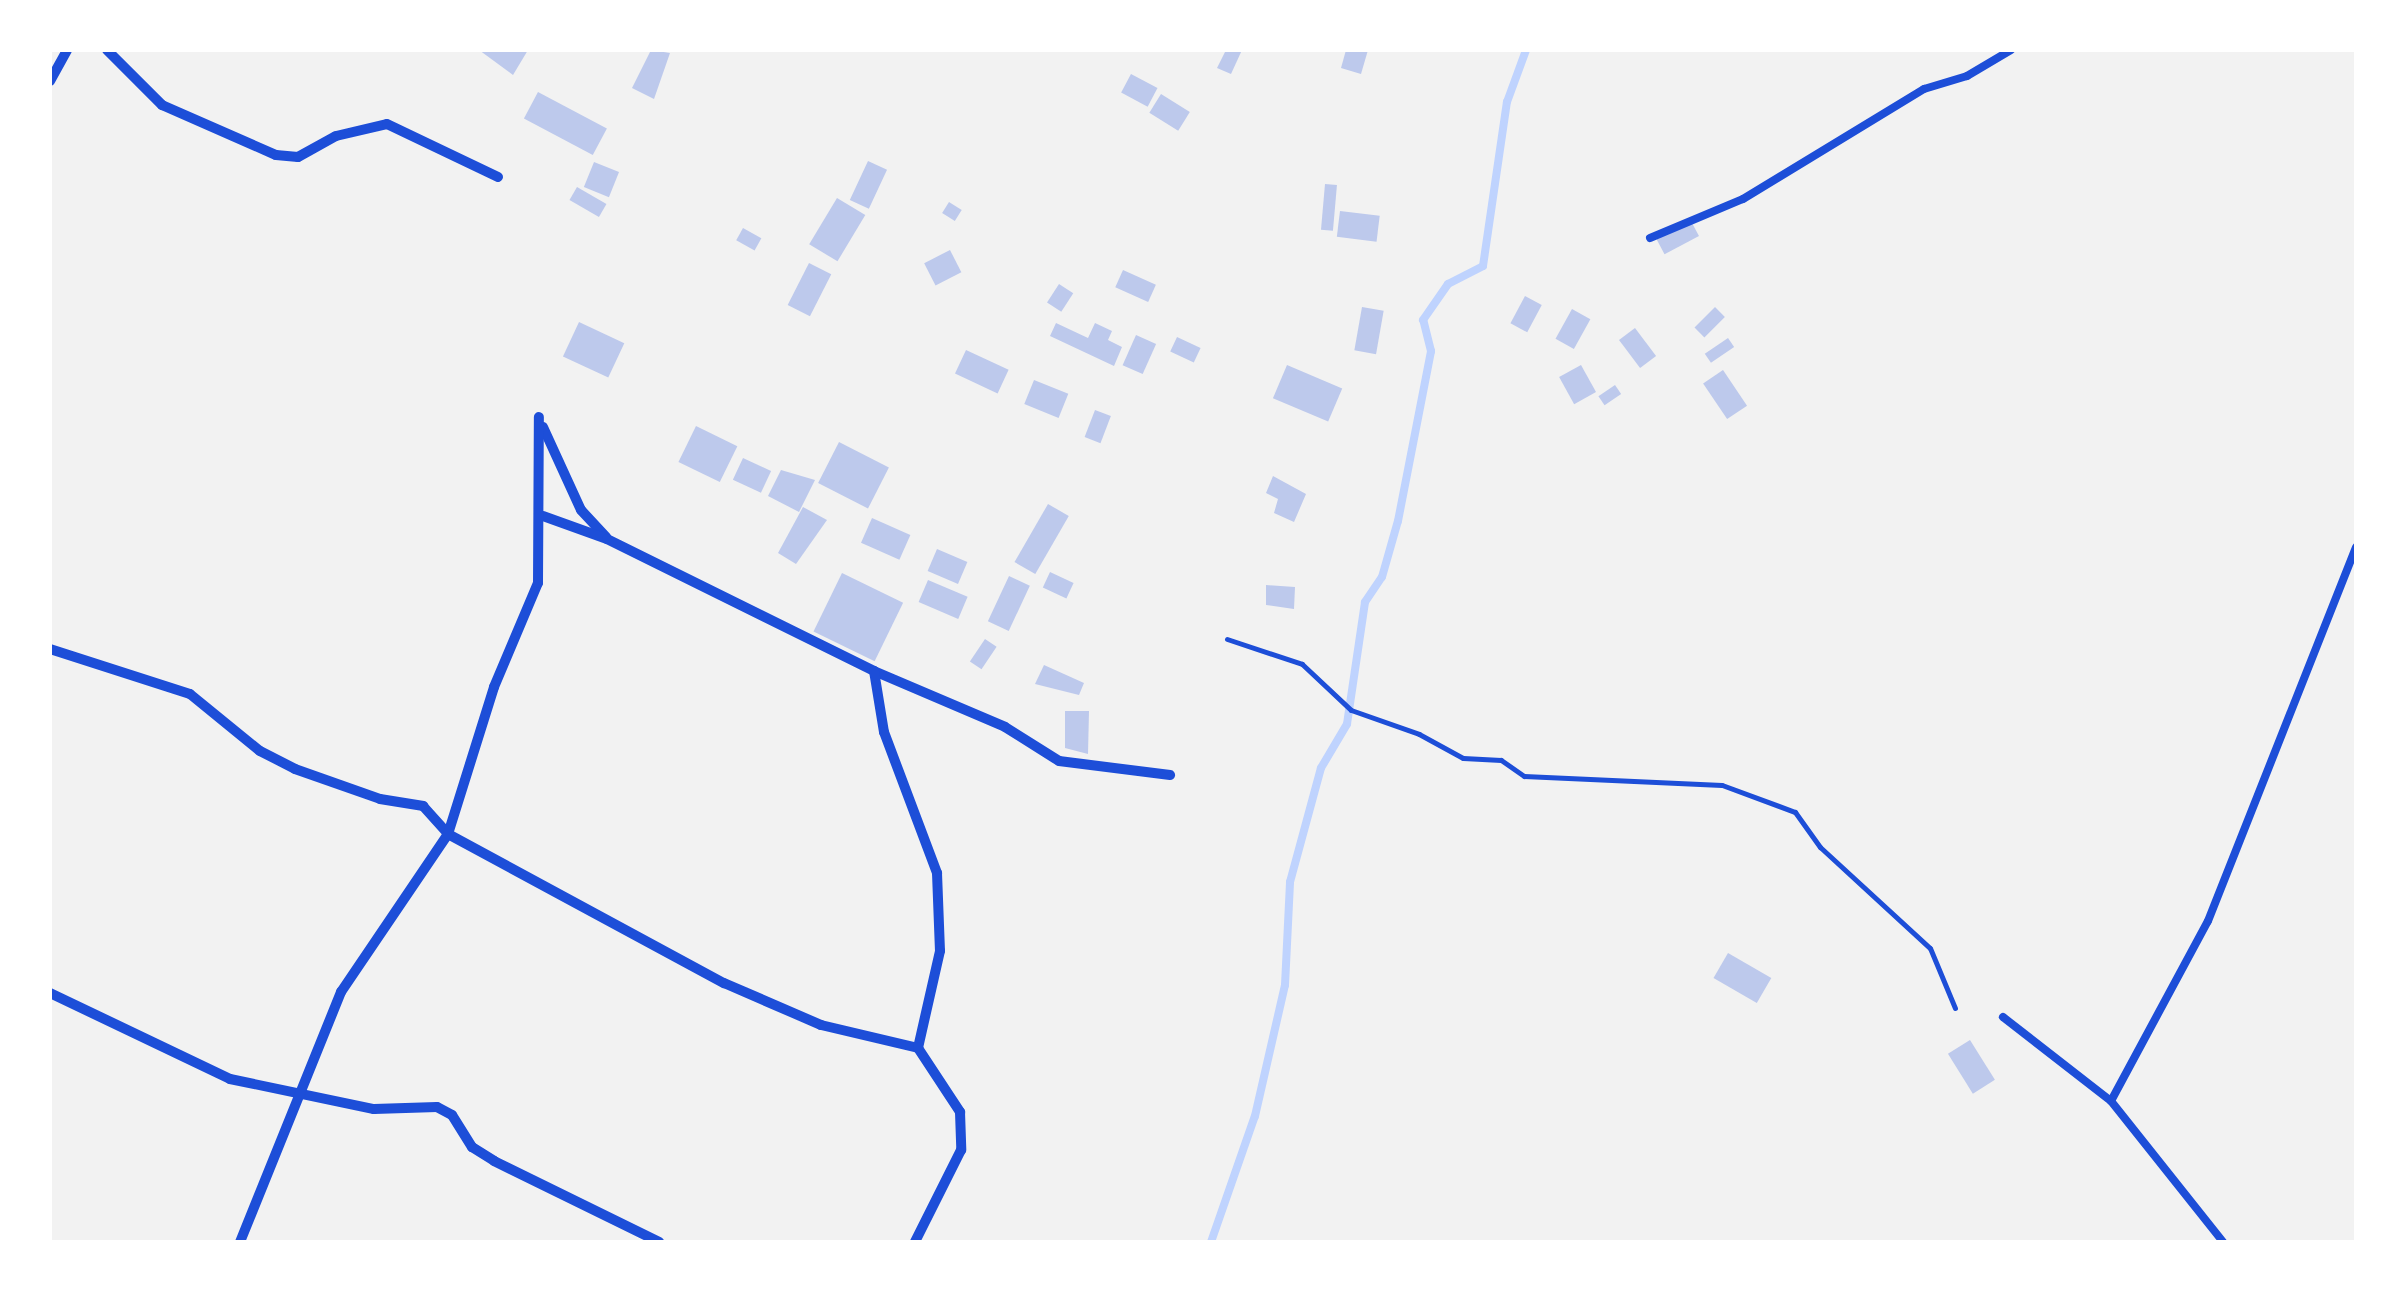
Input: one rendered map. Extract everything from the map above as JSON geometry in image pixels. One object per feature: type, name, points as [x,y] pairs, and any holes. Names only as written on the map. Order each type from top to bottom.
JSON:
[{"type":"street","points":[[50,81],[67,50]]},
{"type":"street","points":[[107,50],[162,105],[276,155],[298,157],[336,136],[387,124],[498,177]]},
{"type":"street","points":[[240,1242],[342,992],[448,834],[494,687],[538,583],[543,516],[539,417],[582,510],[607,538]]},
{"type":"street","points":[[543,516],[607,538],[874,672],[1005,728],[1058,761],[1170,774]]},
{"type":"street","points":[[50,649],[190,694],[260,751],[380,799],[423,806],[448,834],[724,983],[821,1025],[918,1048],[960,1112],[961,1150],[915,1242]]},
{"type":"street","points":[[874,672],[884,732],[937,873],[940,950],[918,1048]]},
{"type":"street","points":[[50,993],[230,1079],[374,1109],[438,1107],[452,1115],[472,1147],[494,1161],[659,1242]]},
{"type":"lane","points":[[1650,238],[1743,198],[1924,90],[1967,76],[2010,50]]},
{"type":"lane","points":[[2111,1101],[2208,921],[2356,547]]},
{"type":"lane","points":[[2003,1017],[2111,1101],[2223,1242]]},
{"type":"path","points":[[1227,638],[1302,664],[1351,710],[1463,758],[1501,760],[1524,776],[1722,784],[1795,812],[1820,847],[1930,948],[1955,1008]]},
{"type":"building","points":[[479,50],[528,50],[513,75]]},
{"type":"building","points":[[651,50],[670,53],[654,99],[632,88]]},
{"type":"building","points":[[1226,50],[1242,50],[1231,74],[1217,68]]},
{"type":"building","points":[[1346,50],[1368,50],[1361,74],[1341,68]]},
{"type":"building","points":[[1131,74],[1157,88],[1148,107],[1121,93]]},
{"type":"building","points":[[538,92],[607,129],[593,155],[524,118]]},
{"type":"building","points":[[1161,94],[1190,112],[1178,131],[1149,113]]},
{"type":"building","points":[[868,161],[887,170],[869,209],[850,200]]},
{"type":"building","points":[[594,162],[619,172],[609,197],[584,187]]},
{"type":"building","points":[[1325,184],[1337,185],[1333,231],[1321,230]]},
{"type":"building","points":[[577,187],[606,204],[599,217],[570,200]]},
{"type":"building","points":[[837,198],[865,215],[837,261],[809,244]]},
{"type":"building","points":[[949,202],[962,210],[955,221],[942,213]]},
{"type":"building","points":[[1340,211],[1380,216],[1377,242],[1337,237]]},
{"type":"building","points":[[1691,221],[1699,236],[1665,254],[1657,239]]},
{"type":"building","points":[[743,228],[761,238],[755,250],[736,240]]},
{"type":"building","points":[[950,250],[961,272],[936,285],[924,263]]},
{"type":"building","points":[[809,263],[831,274],[810,316],[788,305]]},
{"type":"building","points":[[1123,270],[1156,285],[1148,302],[1115,287]]},
{"type":"building","points":[[1059,284],[1073,293],[1061,312],[1047,302]]},
{"type":"building","points":[[1525,296],[1542,305],[1527,332],[1510,323]]},
{"type":"building","points":[[1362,307],[1384,311],[1376,354],[1354,350]]},
{"type":"building","points":[[1715,307],[1725,317],[1704,337],[1694,328]]},
{"type":"building","points":[[1572,309],[1590,319],[1574,349],[1556,339]]},
{"type":"building","points":[[579,322],[624,343],[608,378],[563,356]]},
{"type":"building","points":[[1056,323],[1088,338],[1095,323],[1112,331],[1108,340],[1122,347],[1114,366],[1050,336]]},
{"type":"building","points":[[1635,328],[1656,356],[1640,368],[1619,340]]},
{"type":"building","points":[[1136,335],[1156,344],[1143,374],[1123,365]]},
{"type":"building","points":[[1177,337],[1201,348],[1194,362],[1170,352]]},
{"type":"building","points":[[1728,338],[1734,347],[1711,363],[1705,354]]},
{"type":"building","points":[[966,350],[1009,370],[998,393],[955,374]]},
{"type":"building","points":[[1287,365],[1342,388],[1328,422],[1273,398]]},
{"type":"building","points":[[1581,365],[1596,392],[1574,404],[1559,377]]},
{"type":"building","points":[[1723,370],[1747,406],[1727,419],[1703,383]]},
{"type":"building","points":[[1034,380],[1068,394],[1059,418],[1024,404]]},
{"type":"building","points":[[1615,385],[1621,394],[1605,405],[1598,396]]},
{"type":"building","points":[[1095,410],[1111,416],[1100,443],[1085,437]]},
{"type":"building","points":[[696,426],[737,446],[720,482],[678,462]]},
{"type":"building","points":[[839,442],[889,467],[868,508],[818,483]]},
{"type":"building","points":[[743,458],[771,471],[761,493],[733,480]]},
{"type":"building","points":[[781,470],[815,480],[799,512],[768,496]]},
{"type":"building","points":[[1273,476],[1306,494],[1294,522],[1274,513],[1278,499],[1266,493]]},
{"type":"building","points":[[1048,504],[1069,516],[1035,574],[1015,562]]},
{"type":"building","points":[[803,507],[827,520],[796,564],[778,553]]},
{"type":"building","points":[[872,518],[910,535],[899,560],[861,543]]},
{"type":"building","points":[[937,549],[967,562],[958,584],[928,571]]},
{"type":"building","points":[[1050,572],[1074,583],[1066,598],[1043,587]]},
{"type":"building","points":[[842,573],[903,603],[875,661],[814,631]]},
{"type":"building","points":[[1009,576],[1030,586],[1009,631],[988,621]]},
{"type":"building","points":[[928,580],[968,597],[958,619],[919,602]]},
{"type":"building","points":[[1266,585],[1295,587],[1294,609],[1266,605]]},
{"type":"building","points":[[985,639],[997,647],[982,669],[970,661]]},
{"type":"building","points":[[1044,665],[1084,683],[1079,695],[1035,684]]},
{"type":"building","points":[[1065,711],[1089,711],[1088,754],[1065,748]]},
{"type":"building","points":[[1728,953],[1771,978],[1757,1003],[1714,978]]},
{"type":"building","points":[[1970,1040],[1995,1080],[1973,1094],[1948,1054]]},
{"type":"waterway","points":[[1211,1242],[1255,1116],[1285,985],[1290,882],[1321,768],[1347,724],[1365,602],[1382,577],[1398,521],[1431,351],[1423,320],[1448,284],[1483,266],[1507,102],[1526,50]]}]
